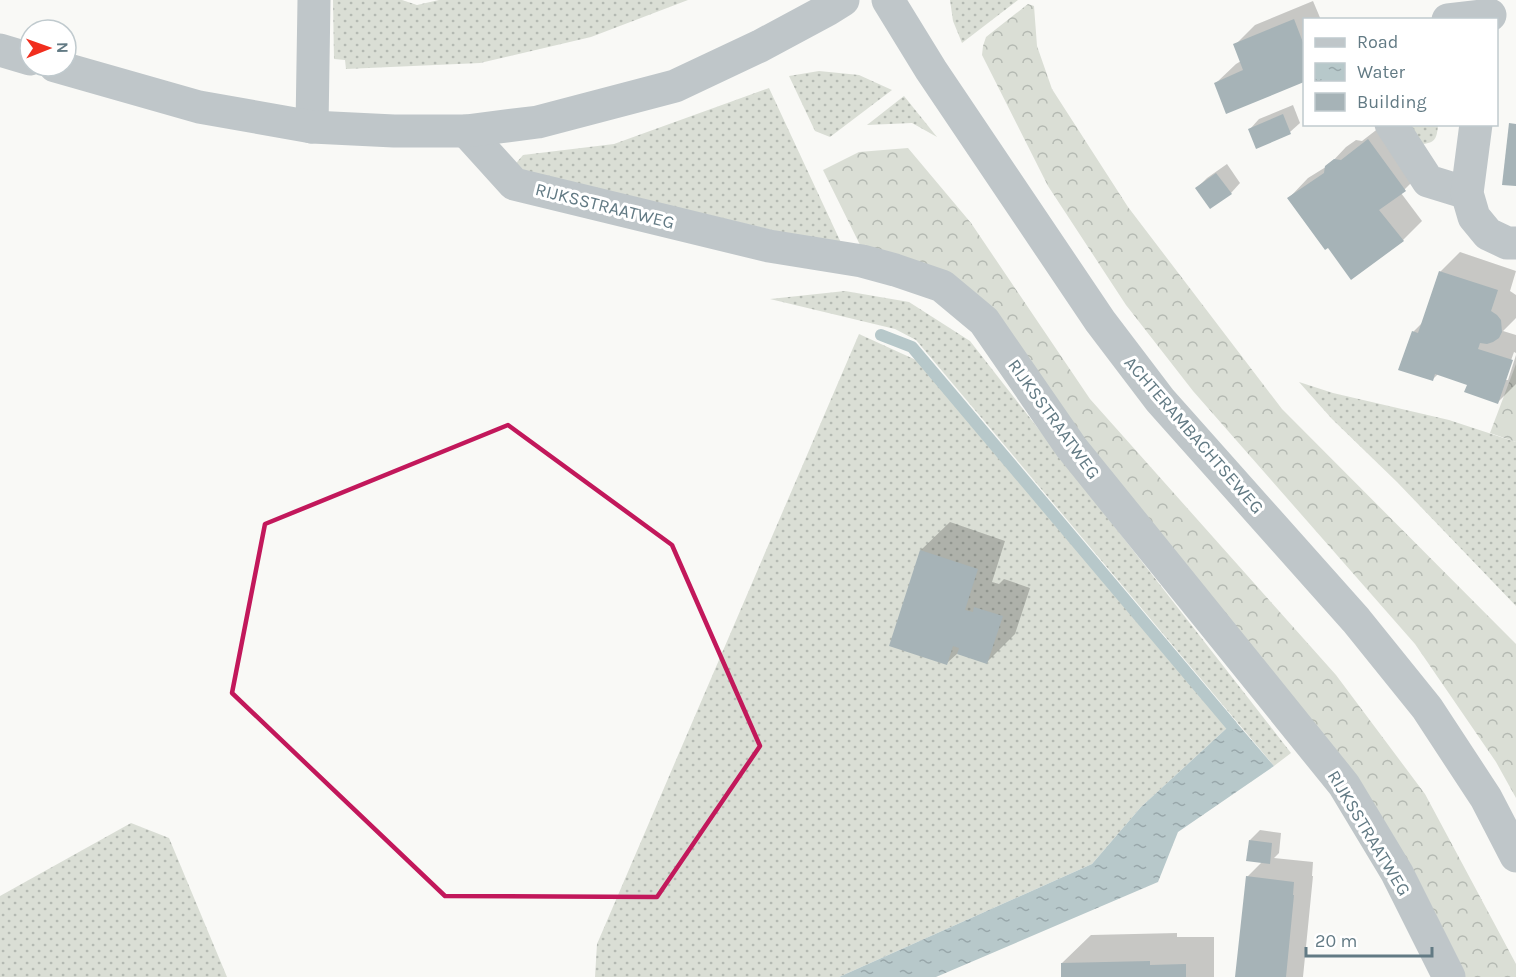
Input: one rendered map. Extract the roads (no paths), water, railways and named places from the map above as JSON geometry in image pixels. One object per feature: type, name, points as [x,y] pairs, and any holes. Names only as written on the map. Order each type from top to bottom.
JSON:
[{"type":"street","points":[[312,127],[314,0]]},
{"type":"street","points":[[78,73],[199,107],[312,127],[394,131],[466,131],[538,122],[675,86],[760,46],[843,0]]},
{"type":"street","name":"ACHTERAMBACHTSEWEG","points":[[888,0],[931,70],[1100,321],[1160,400],[1356,620],[1427,708],[1486,798],[1516,856]]},
{"type":"street","points":[[1458,18],[1490,12]]},
{"type":"street","points":[[0,50],[18,55]]},
{"type":"street","points":[[1391,126],[1428,181],[1467,193]]},
{"type":"street","points":[[1476,126],[1467,193],[1474,217],[1488,234],[1507,243],[1516,243]]},
{"type":"street","name":"RIJKSSTRAATWEG","points":[[466,131],[514,184],[769,246],[862,261],[895,270],[942,286],[984,321],[1071,447],[1344,785],[1397,873],[1449,977]]},
{"type":"water","points":[[1235,721],[1274,766],[1178,832],[1158,882],[936,977],[839,977],[1092,864],[1141,807]]},
{"type":"waterway","points":[[881,335],[912,347],[1231,725]]}]
